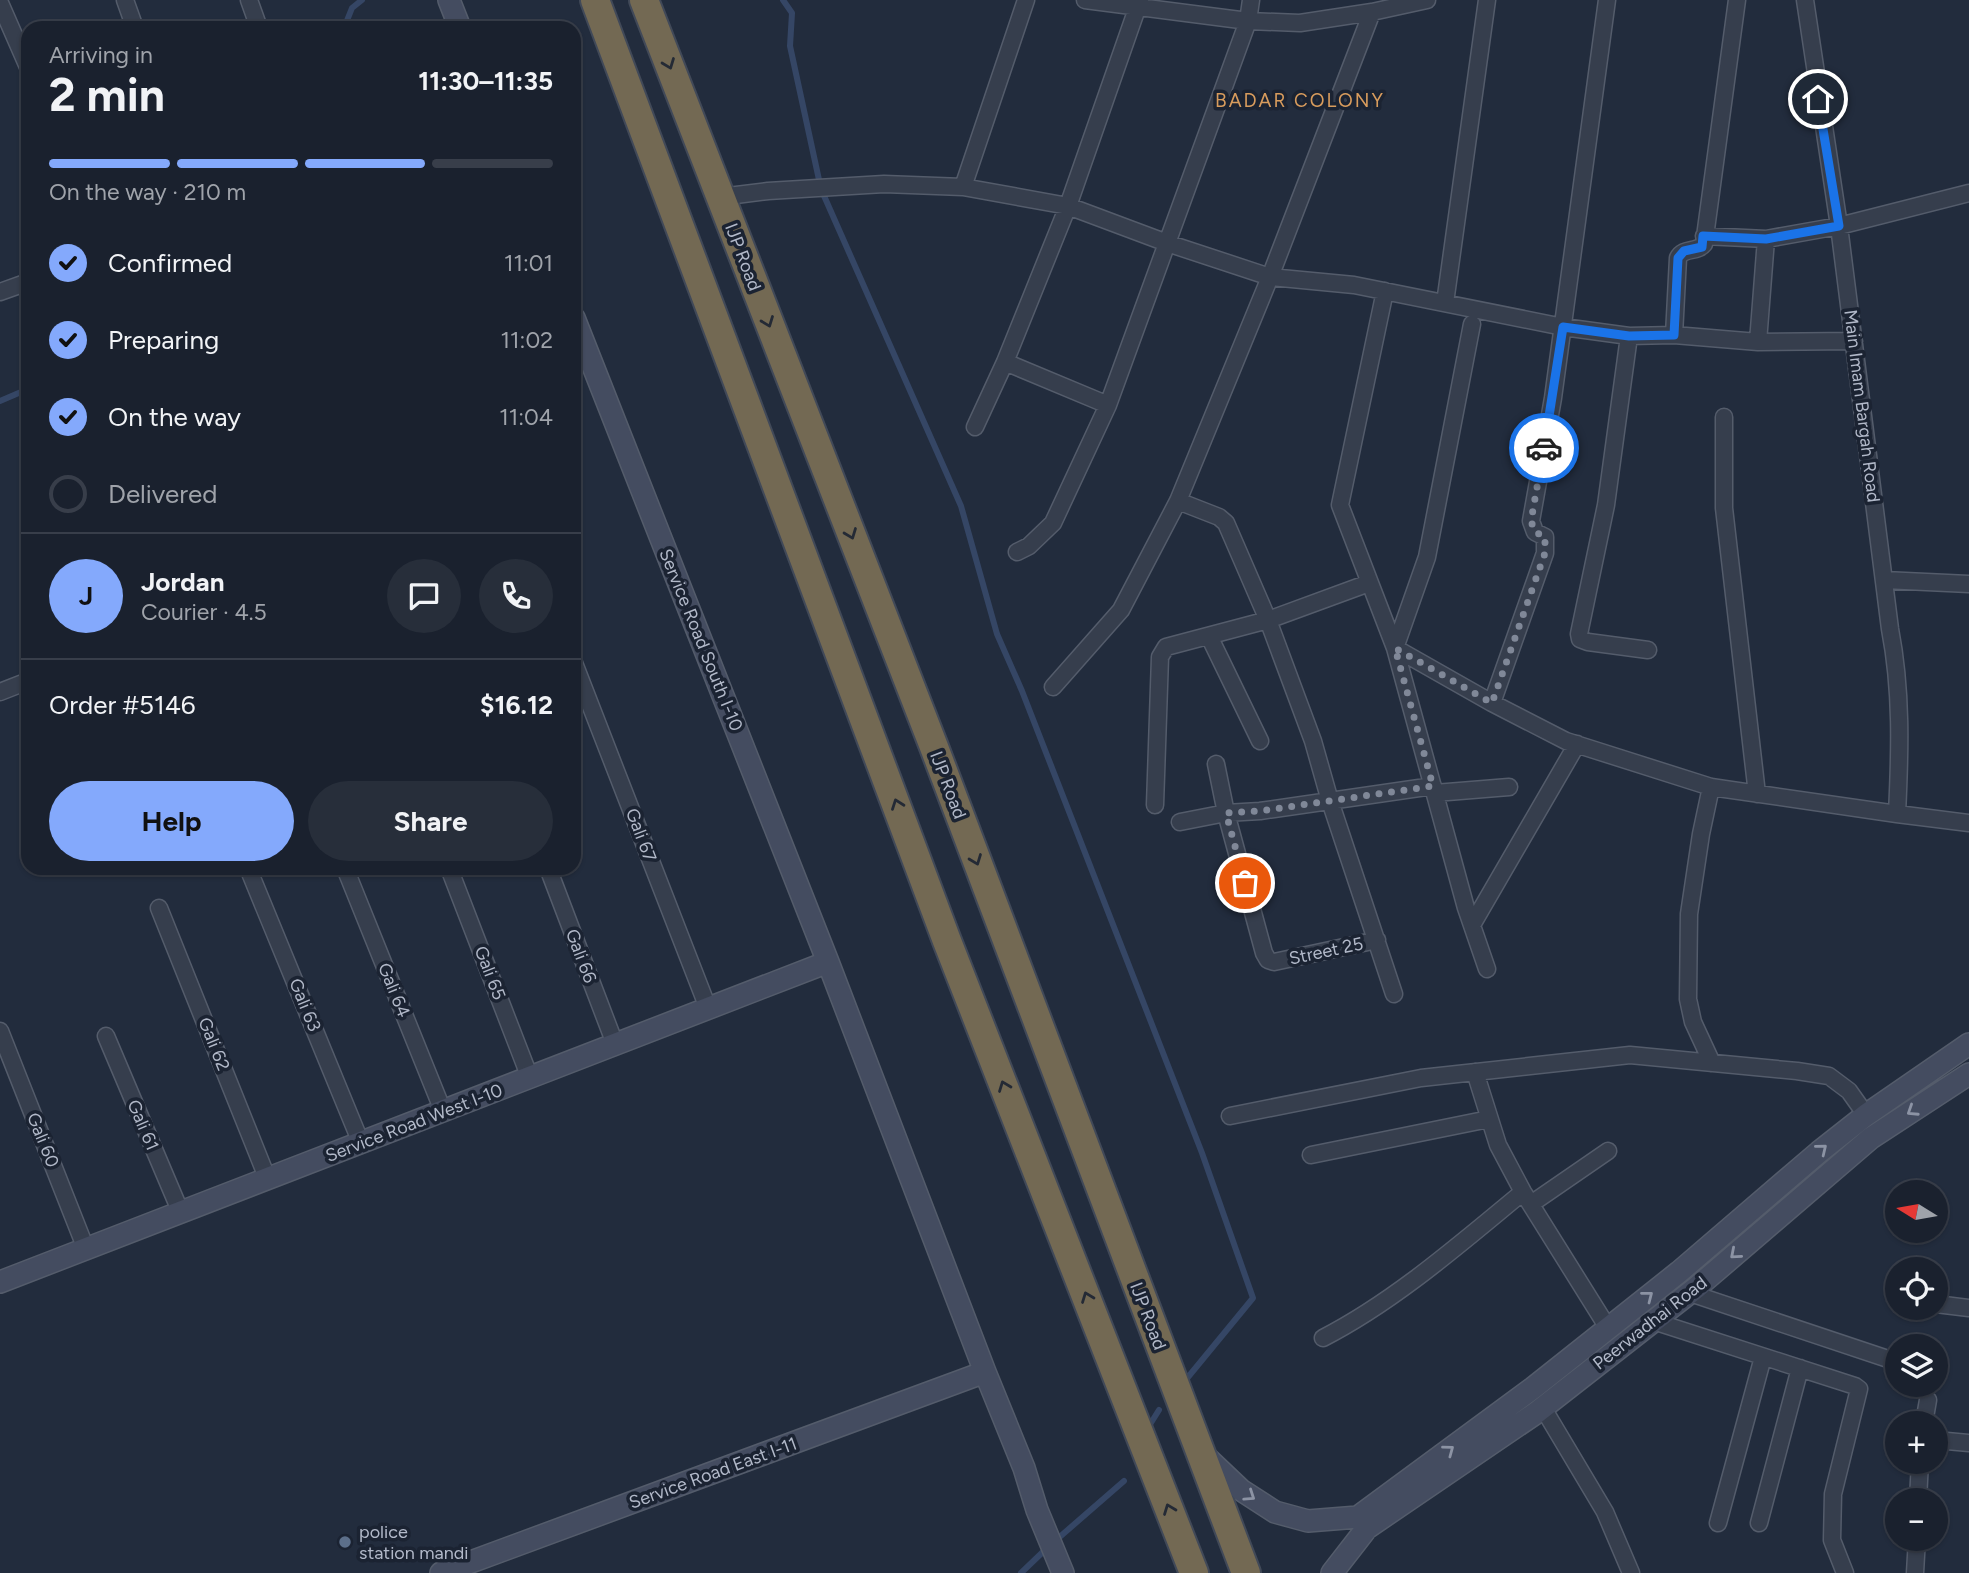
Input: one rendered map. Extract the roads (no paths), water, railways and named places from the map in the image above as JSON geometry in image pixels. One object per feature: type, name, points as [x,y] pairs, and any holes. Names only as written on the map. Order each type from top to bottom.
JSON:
[{"type":"highway","points":[[595,0],[952,954],[1194,1573]]},
{"type":"highway","name":"IJP Road","points":[[644,0],[934,747],[1246,1573]]},
{"type":"main road","points":[[449,0],[457,21]]},
{"type":"main road","name":"Service Road South I-10","points":[[581,336],[828,962],[1063,1573]]},
{"type":"main road","name":"Service Road West I-10","points":[[0,1282],[828,962]]},
{"type":"main road","points":[[1199,1450],[1241,1490],[1275,1512],[1308,1521],[1358,1517],[1533,1388],[1679,1272],[1866,1115],[1969,1044]]},
{"type":"main road","name":"Peerwadhai Road","points":[[1332,1573],[1368,1527],[1543,1408],[1690,1293],[1871,1138],[1968,1075]]},
{"type":"main road","points":[[1866,1115],[1871,1138]]},
{"type":"main road","name":"Service Road East I-11","points":[[441,1573],[985,1372]]},
{"type":"street","points":[[125,0],[132,21]]},
{"type":"street","points":[[248,0],[256,21]]},
{"type":"street","points":[[964,187],[1026,0]]},
{"type":"street","points":[[1084,0],[1139,3],[1248,20],[1300,23],[1424,1]]},
{"type":"street","points":[[1017,551],[1029,546],[1054,523],[1108,405],[1248,20],[1251,0]]},
{"type":"street","points":[[1445,303],[1487,0]]},
{"type":"street","points":[[1492,703],[1545,553],[1545,537],[1535,532],[1531,521],[1563,327],[1607,0]]},
{"type":"street","points":[[1674,335],[1678,258],[1684,251],[1702,247],[1737,0]]},
{"type":"street","name":"Main Imam Bargah Road","points":[[1805,0],[1839,226],[1896,661],[1900,758],[1897,814]]},
{"type":"street","points":[[0,3],[21,51]]},
{"type":"street","points":[[975,427],[1005,362],[1068,206],[1139,3]]},
{"type":"street","points":[[1053,687],[1121,610],[1178,501],[1270,276],[1372,12]]},
{"type":"street","points":[[720,197],[768,191],[884,184],[964,187],[1068,206],[1167,243],[1270,276],[1354,285],[1563,327],[1629,336],[1674,335],[1758,342],[1854,341]]},
{"type":"street","points":[[1703,236],[1766,239],[1839,226],[1969,193]]},
{"type":"street","points":[[1758,342],[1766,239]]},
{"type":"street","points":[[0,292],[21,284]]},
{"type":"street","points":[[1385,291],[1340,505],[1395,648],[1472,925],[1487,969]]},
{"type":"street","points":[[1395,648],[1427,557],[1472,324]]},
{"type":"street","points":[[1629,336],[1606,505],[1579,634],[1580,639],[1588,642],[1648,650]]},
{"type":"street","points":[[1005,362],[1108,405]]},
{"type":"street","points":[[1724,417],[1724,508],[1757,794]]},
{"type":"street","points":[[1178,501],[1219,517],[1226,523],[1268,620],[1313,741],[1330,801],[1394,993]]},
{"type":"street","points":[[1884,580],[1969,584]]},
{"type":"street","points":[[1155,805],[1160,657],[1166,647],[1268,620],[1369,583]]},
{"type":"street","points":[[1209,636],[1260,741]]},
{"type":"street","points":[[1395,648],[1566,741],[1711,787],[1969,823]]},
{"type":"street","name":"Gali 67","points":[[581,681],[708,1008]]},
{"type":"street","points":[[0,692],[21,684]]},
{"type":"street","points":[[1472,925],[1577,744]]},
{"type":"street","name":"Street 25","points":[[1216,764],[1226,813],[1268,960],[1274,962],[1377,940]]},
{"type":"street","points":[[1711,787],[1689,914],[1688,999],[1693,1022],[1712,1063]]},
{"type":"street","points":[[1180,822],[1226,813],[1434,789],[1508,788]]},
{"type":"street","name":"Gali 63","points":[[251,875],[361,1143]]},
{"type":"street","name":"Gali 64","points":[[348,875],[443,1111]]},
{"type":"street","name":"Gali 65","points":[[452,875],[530,1078]]},
{"type":"street","name":"Gali 66","points":[[551,875],[615,1044]]},
{"type":"street","name":"Gali 62","points":[[159,908],[268,1180]]},
{"type":"street","name":"Gali 60","points":[[0,1031],[86,1249]]},
{"type":"street","name":"Gali 61","points":[[106,1036],[181,1213]]},
{"type":"street","points":[[1230,1116],[1420,1078],[1630,1055],[1829,1076],[1849,1091],[1866,1115]]},
{"type":"street","points":[[1475,1072],[1497,1145],[1608,1328]]},
{"type":"street","points":[[1311,1155],[1489,1119]]},
{"type":"street","points":[[1323,1338],[1344,1327],[1527,1198],[1608,1151]]},
{"type":"street","points":[[1690,1293],[1885,1358]]},
{"type":"street","points":[[1948,1305],[1969,1308]]},
{"type":"street","points":[[1653,1321],[1859,1389],[1833,1494],[1832,1540],[1845,1573]]},
{"type":"street","points":[[1718,1523],[1763,1356]]},
{"type":"street","points":[[1759,1524],[1800,1368]]},
{"type":"street","points":[[1926,1411],[1928,1400]]},
{"type":"street","points":[[1543,1408],[1605,1512],[1631,1573]]},
{"type":"street","points":[[1948,1441],[1969,1443]]},
{"type":"street","points":[[1916,1573],[1917,1551]]},
{"type":"waterway","points":[[347,21],[352,8],[362,0]]},
{"type":"waterway","points":[[783,0],[792,13],[790,46],[821,189],[961,506],[997,634],[1022,691],[1202,1153],[1253,1298],[1184,1382]]},
{"type":"waterway","points":[[0,401],[21,392]]},
{"type":"waterway","points":[[1149,1426],[1159,1410]]},
{"type":"waterway","points":[[1055,1541],[1124,1481]]},
{"type":"waterway","points":[[1021,1573],[1047,1548]]},
{"type":"place","name":"police station mandi","points":[[345,1542]]},
{"type":"district","name":"BADAR COLONY","points":[[1300,100]]}]
